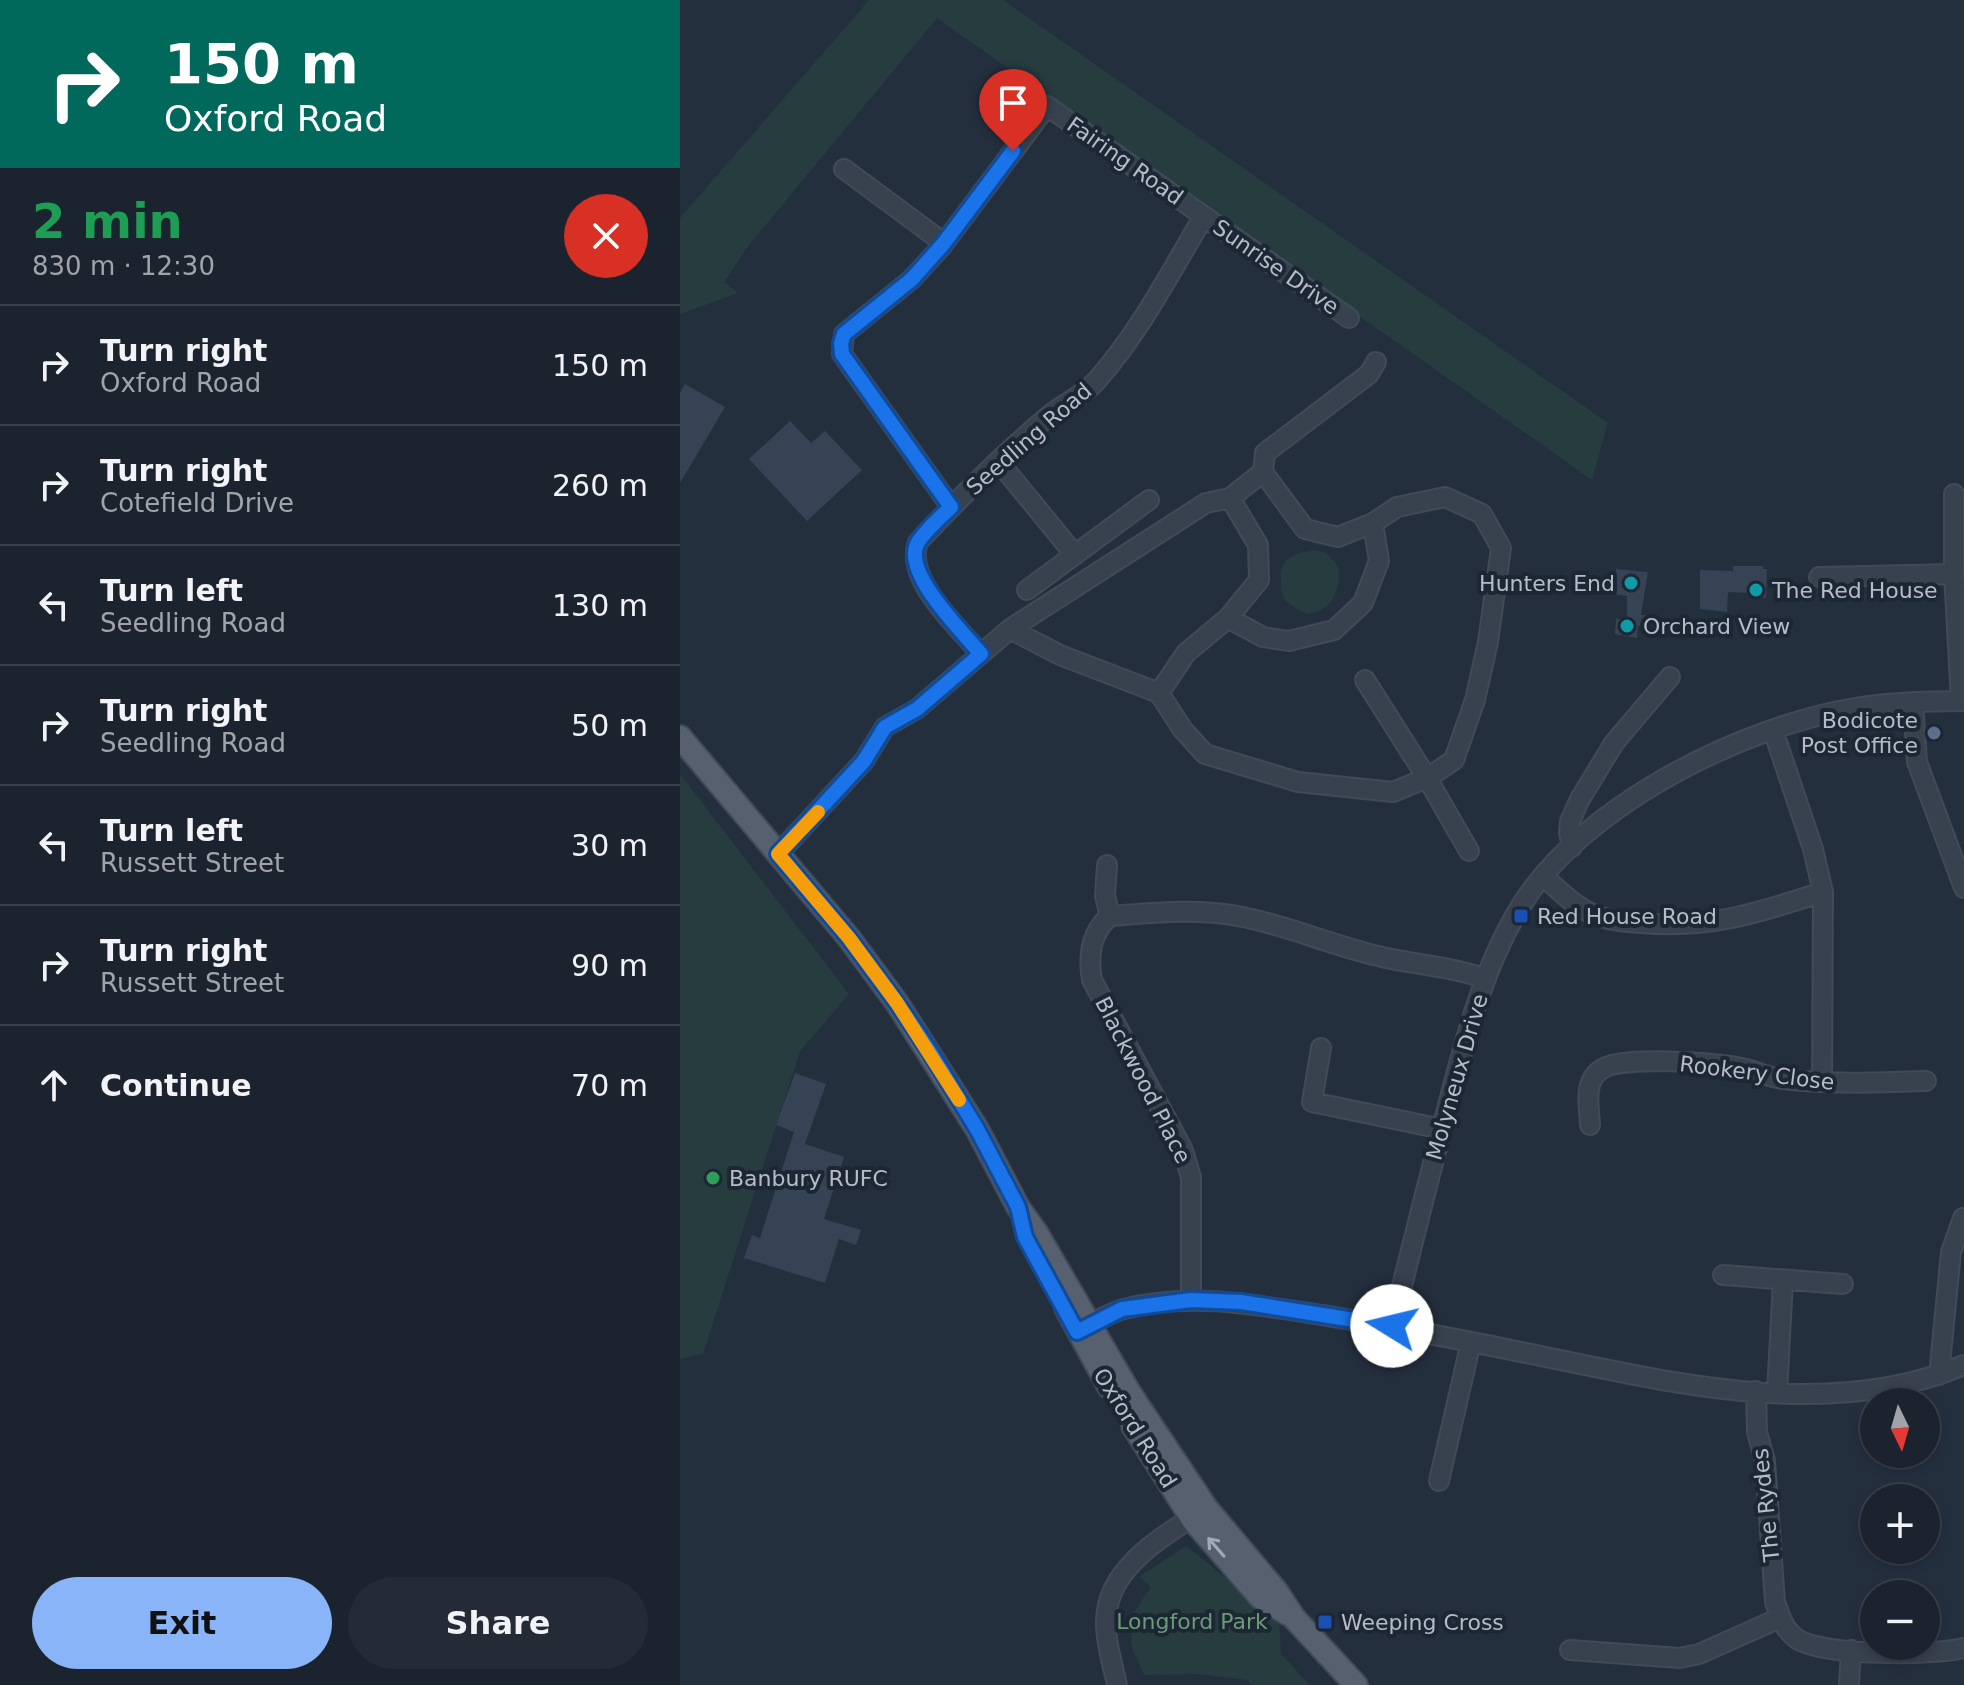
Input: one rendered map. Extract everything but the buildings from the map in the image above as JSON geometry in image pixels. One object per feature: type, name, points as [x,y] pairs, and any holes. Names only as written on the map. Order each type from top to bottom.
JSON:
[{"type":"main road","name":"Oxford Road","points":[[680,737],[849,938],[897,1003],[977,1129],[1018,1207],[1025,1237],[1129,1392],[1199,1513],[1260,1597],[1294,1618],[1356,1685]]},
{"type":"street","name":"Fairing Road","points":[[944,243],[1047,106],[1204,216]]},
{"type":"street","points":[[844,169],[944,243],[912,279],[844,334],[841,343],[842,354],[951,507]]},
{"type":"street","name":"Sunrise Drive","points":[[1204,216],[1349,318]]},
{"type":"street","name":"Seedling Road","points":[[981,654],[926,587],[915,565],[914,552],[918,542],[951,507],[1053,413],[1087,391],[1100,378],[1133,333],[1204,216]]},
{"type":"street","points":[[1010,629],[1060,655],[1159,693],[1183,730],[1205,754],[1298,782],[1393,792],[1427,778],[1454,760],[1475,700],[1488,642],[1501,548],[1482,514],[1445,497],[1397,507],[1373,523],[1338,537],[1305,529],[1263,472],[1265,453],[1369,374],[1376,362]]},
{"type":"street","points":[[999,462],[1075,555]]},
{"type":"street","points":[[778,854],[864,761],[885,727],[917,709],[1010,629],[1206,503],[1230,498],[1263,472]]},
{"type":"street","points":[[1954,494],[1954,574],[1962,701]]},
{"type":"street","points":[[1159,693],[1186,653],[1228,618],[1259,580],[1258,545],[1230,498]]},
{"type":"street","points":[[1027,590],[1149,500]]},
{"type":"street","points":[[1228,618],[1263,637],[1289,641],[1334,630],[1363,603],[1379,561],[1373,523]]},
{"type":"street","points":[[1819,577],[1954,574]]},
{"type":"street","points":[[1572,847],[1570,821],[1580,799],[1614,743],[1670,677]]},
{"type":"street","points":[[1365,680],[1469,851]]},
{"type":"street","name":"Molyneux Drive","points":[[1392,1326],[1474,1007],[1520,908],[1543,876],[1614,812],[1660,781],[1718,752],[1773,730],[1855,708],[1962,701]]},
{"type":"street","points":[[1913,703],[1917,762],[1964,888]]},
{"type":"street","points":[[1773,730],[1813,849],[1823,892],[1822,1082]]},
{"type":"street","points":[[1107,865],[1105,896],[1110,916],[1192,911],[1235,916],[1273,924],[1382,957],[1459,970],[1486,979]]},
{"type":"street","points":[[1543,876],[1577,905],[1596,916],[1650,924],[1727,921],[1823,892]]},
{"type":"street","name":"Blackwood Place","points":[[1110,916],[1101,924],[1092,942],[1089,963],[1092,980],[1183,1150],[1191,1177],[1191,1300]]},
{"type":"street","points":[[1321,1048],[1312,1102],[1442,1129]]},
{"type":"street","name":"Rookery Close","points":[[1590,1125],[1588,1087],[1593,1077],[1613,1063],[1703,1063],[1741,1068],[1781,1079],[1822,1082],[1926,1081]]},
{"type":"street","points":[[1939,1375],[1951,1252],[1963,1218]]},
{"type":"street","points":[[1723,1275],[1843,1284]]},
{"type":"street","points":[[1777,1393],[1783,1280]]},
{"type":"street","points":[[1084,1328],[1122,1309],[1191,1300],[1241,1302],[1392,1326],[1641,1376],[1777,1393],[1868,1390],[1939,1375],[1964,1365]]},
{"type":"street","points":[[1439,1481],[1471,1342]]},
{"type":"street","name":"The Rydes","points":[[1756,1391],[1757,1432],[1765,1461],[1775,1602],[1780,1618]]},
{"type":"street","points":[[1117,1685],[1107,1640],[1107,1609],[1120,1576],[1164,1536],[1199,1513]]},
{"type":"street","points":[[1570,1650],[1680,1658],[1699,1654],[1780,1618],[1793,1636],[1806,1644],[1914,1653],[1964,1648]]},
{"type":"street","points":[[1849,1685],[1851,1650]]},
{"type":"green space","points":[[869,0],[1003,0],[1608,423],[1592,480],[937,18],[750,244],[724,282],[738,293],[680,314],[680,218]]},
{"type":"green space","points":[[1315,550],[1326,553],[1338,566],[1337,591],[1323,609],[1307,614],[1292,606],[1284,597],[1281,573],[1290,558]]},
{"type":"green space","name":"Banbury RUFC","points":[[680,774],[849,994],[800,1051],[703,1354],[680,1359]]},
{"type":"green space","name":"Longford Park","points":[[1186,1546],[1279,1621],[1281,1654],[1310,1685],[1253,1685],[1247,1680],[1198,1674],[1144,1675],[1131,1645],[1132,1615],[1151,1587],[1139,1577]]},
{"type":"slow traffic","points":[[818,812],[778,854],[849,938],[897,1003],[959,1100]]},
{"type":"place","name":"Hunters End","points":[[1631,583]]},
{"type":"place","name":"The Red House","points":[[1756,590]]},
{"type":"place","name":"Orchard View","points":[[1627,626]]},
{"type":"place","name":"Bodicote Post Office","points":[[1934,733]]},
{"type":"place","name":"Red House Road","points":[[1521,916]]},
{"type":"place","name":"Banbury RUFC","points":[[713,1178]]},
{"type":"place","name":"Weeping Cross","points":[[1325,1622]]},
{"type":"route","points":[[1013,151],[942,246],[912,279],[844,334],[841,343],[842,354],[951,507],[918,542],[914,552],[915,565],[926,587],[981,654],[917,709],[885,727],[864,761],[778,854],[849,938],[930,1052],[977,1129],[1018,1207],[1025,1237],[1077,1332],[1122,1309],[1191,1300],[1241,1302],[1392,1326]]}]
